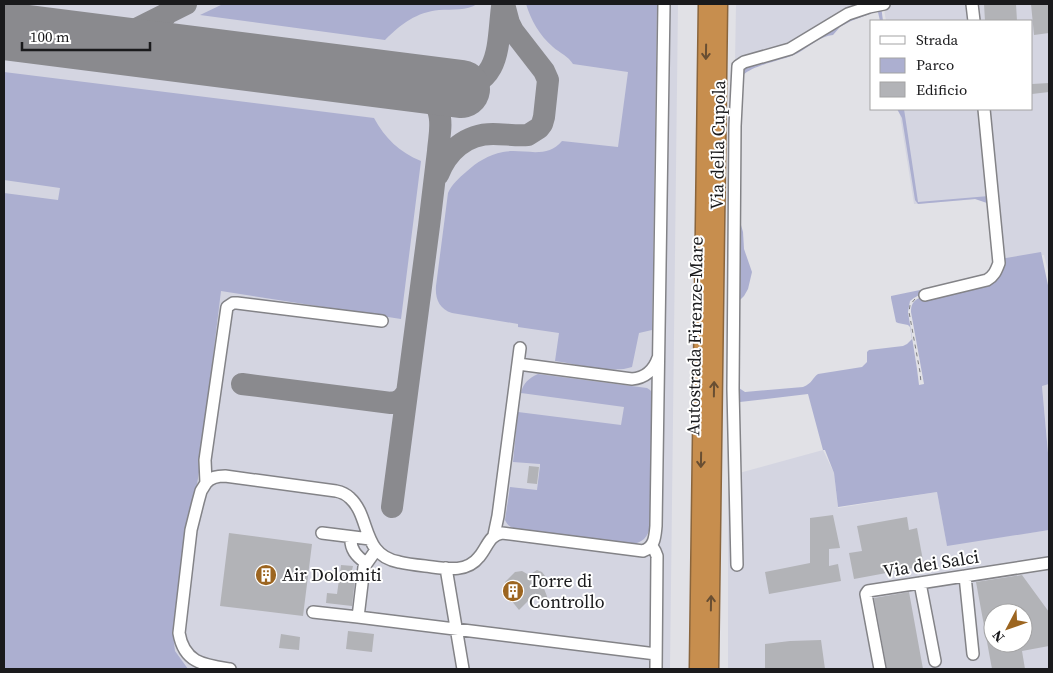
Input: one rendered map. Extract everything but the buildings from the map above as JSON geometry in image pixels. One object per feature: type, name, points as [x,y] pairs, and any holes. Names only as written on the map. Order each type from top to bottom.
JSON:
[{"type":"highway","name":"Autostrada Firenze-Mare","points":[[698,669],[707,4]]},
{"type":"highway","name":"Autostrada Firenze-Mare","points":[[710,669],[719,4]]},
{"type":"street","points":[[494,535],[505,533],[643,551],[652,546],[656,534],[664,4]]},
{"type":"street","name":"Via della Cupola","points":[[737,564],[733,389],[735,126],[738,66],[744,62],[790,49],[848,14],[884,4]]},
{"type":"street","points":[[972,4],[974,20]]},
{"type":"street","points":[[925,295],[987,280],[996,272],[999,264],[984,110]]},
{"type":"street","points":[[230,669],[197,662],[184,650],[179,633],[192,530],[200,496],[206,482],[205,460],[227,307],[233,303],[238,303],[382,321]]},
{"type":"street","points":[[206,482],[212,477],[221,476],[336,491],[350,498],[376,550],[392,560],[446,568],[461,568],[476,561],[494,535],[520,348]]},
{"type":"street","points":[[518,364],[632,379],[640,378],[650,372],[658,357]]},
{"type":"street","points":[[322,533],[370,540]]},
{"type":"street","points":[[351,537],[352,548],[358,557],[366,563]]},
{"type":"street","points":[[652,546],[657,556],[656,669]]},
{"type":"street","points":[[358,617],[363,571],[366,563],[376,550]]},
{"type":"street","name":"Via dei Salci","points":[[880,669],[866,594],[868,591],[1049,563]]},
{"type":"street","points":[[446,568],[463,669]]},
{"type":"street","points":[[965,576],[974,654]]},
{"type":"street","points":[[920,583],[935,661]]},
{"type":"street","points":[[313,612],[656,654]]},
{"type":"path","points":[[921,383],[910,305],[914,299],[925,295]]},
{"type":"shaded area","points":[[4,4],[678,4],[670,669],[4,669]]},
{"type":"shaded area","points":[[736,4],[864,4],[844,10],[794,44],[735,64]]},
{"type":"shaded area","points":[[883,4],[1049,4],[1049,275],[1044,255],[1002,259],[992,198],[914,204],[899,110],[1033,110],[1033,20],[886,20]]},
{"type":"shaded area","points":[[1049,384],[1049,464],[1042,385]]},
{"type":"shaded area","points":[[823,450],[834,473],[838,508],[937,492],[947,545],[1049,530],[1049,669],[728,669],[728,476]]},
{"type":"green space","points":[[223,4],[477,4],[464,9],[431,11],[416,16],[403,24],[385,40],[200,15]]},
{"type":"green space","points":[[526,4],[657,4],[652,330],[639,333],[632,367],[605,369],[555,361],[559,333],[518,327],[518,324],[452,313],[444,309],[437,299],[436,286],[448,193],[456,181],[470,168],[483,159],[498,153],[511,151],[542,152],[556,147],[562,141],[618,147],[628,72],[573,64],[553,47],[540,32]]},
{"type":"green space","points":[[881,6],[883,20],[880,20],[878,12],[875,12],[851,21],[840,27],[833,35],[819,40],[792,56],[761,65],[743,75],[741,86],[737,211],[743,232],[744,249],[752,272],[748,289],[737,307],[739,388],[745,392],[803,387],[809,384],[818,374],[862,367],[867,362],[867,352],[869,350],[903,346],[912,339],[910,327],[896,322],[891,296],[920,290],[932,291],[979,280],[926,293],[910,301],[908,312],[919,385],[924,384],[911,312],[914,302],[919,298],[959,290],[989,281],[997,273],[1000,259],[1041,252],[1049,290],[1049,384],[1042,386],[1049,464],[1049,530],[947,546],[937,492],[838,507],[834,473],[825,450],[823,450],[808,394],[737,401],[735,361],[737,107],[739,76],[744,67],[749,63],[791,52],[849,17]]},
{"type":"green space","points":[[4,72],[374,118],[393,144],[421,161],[401,319],[221,291],[199,472],[195,497],[187,518],[173,635],[175,651],[188,669],[4,669],[4,193],[58,200],[60,188],[4,180]]},
{"type":"green space","points":[[898,110],[904,110],[918,202],[989,196],[992,200],[996,235],[996,263],[993,211],[987,203],[975,199],[918,204],[915,200],[902,118]]},
{"type":"green space","points":[[538,374],[647,388],[653,393],[650,527],[648,534],[642,541],[632,544],[520,530],[511,527],[506,522],[510,487],[537,490],[540,466],[540,464],[513,462],[518,412],[621,425],[624,407],[521,393],[527,381]]},
{"type":"taxiway","points":[[79,40],[99,41],[122,36],[186,4]]},
{"type":"taxiway","points":[[438,175],[452,151],[474,137],[493,134],[528,135],[542,124],[548,80],[544,71],[513,31],[504,4]]},
{"type":"taxiway","points":[[452,89],[468,86],[480,80],[488,72],[494,61],[497,49],[502,7]]},
{"type":"taxiway","points":[[167,14],[160,25],[160,38],[166,46],[185,54]]},
{"type":"taxiway","points":[[381,80],[415,87],[429,95],[438,110],[440,125],[429,226],[392,507]]},
{"type":"taxiway","points":[[242,384],[391,403],[400,400],[407,392]]},
{"type":"runway","points":[[4,31],[461,89]]},
{"type":"place","name":"Air Dolomiti","points":[[266,575]]},
{"type":"place","name":"Torre di Controllo","points":[[513,591]]}]
